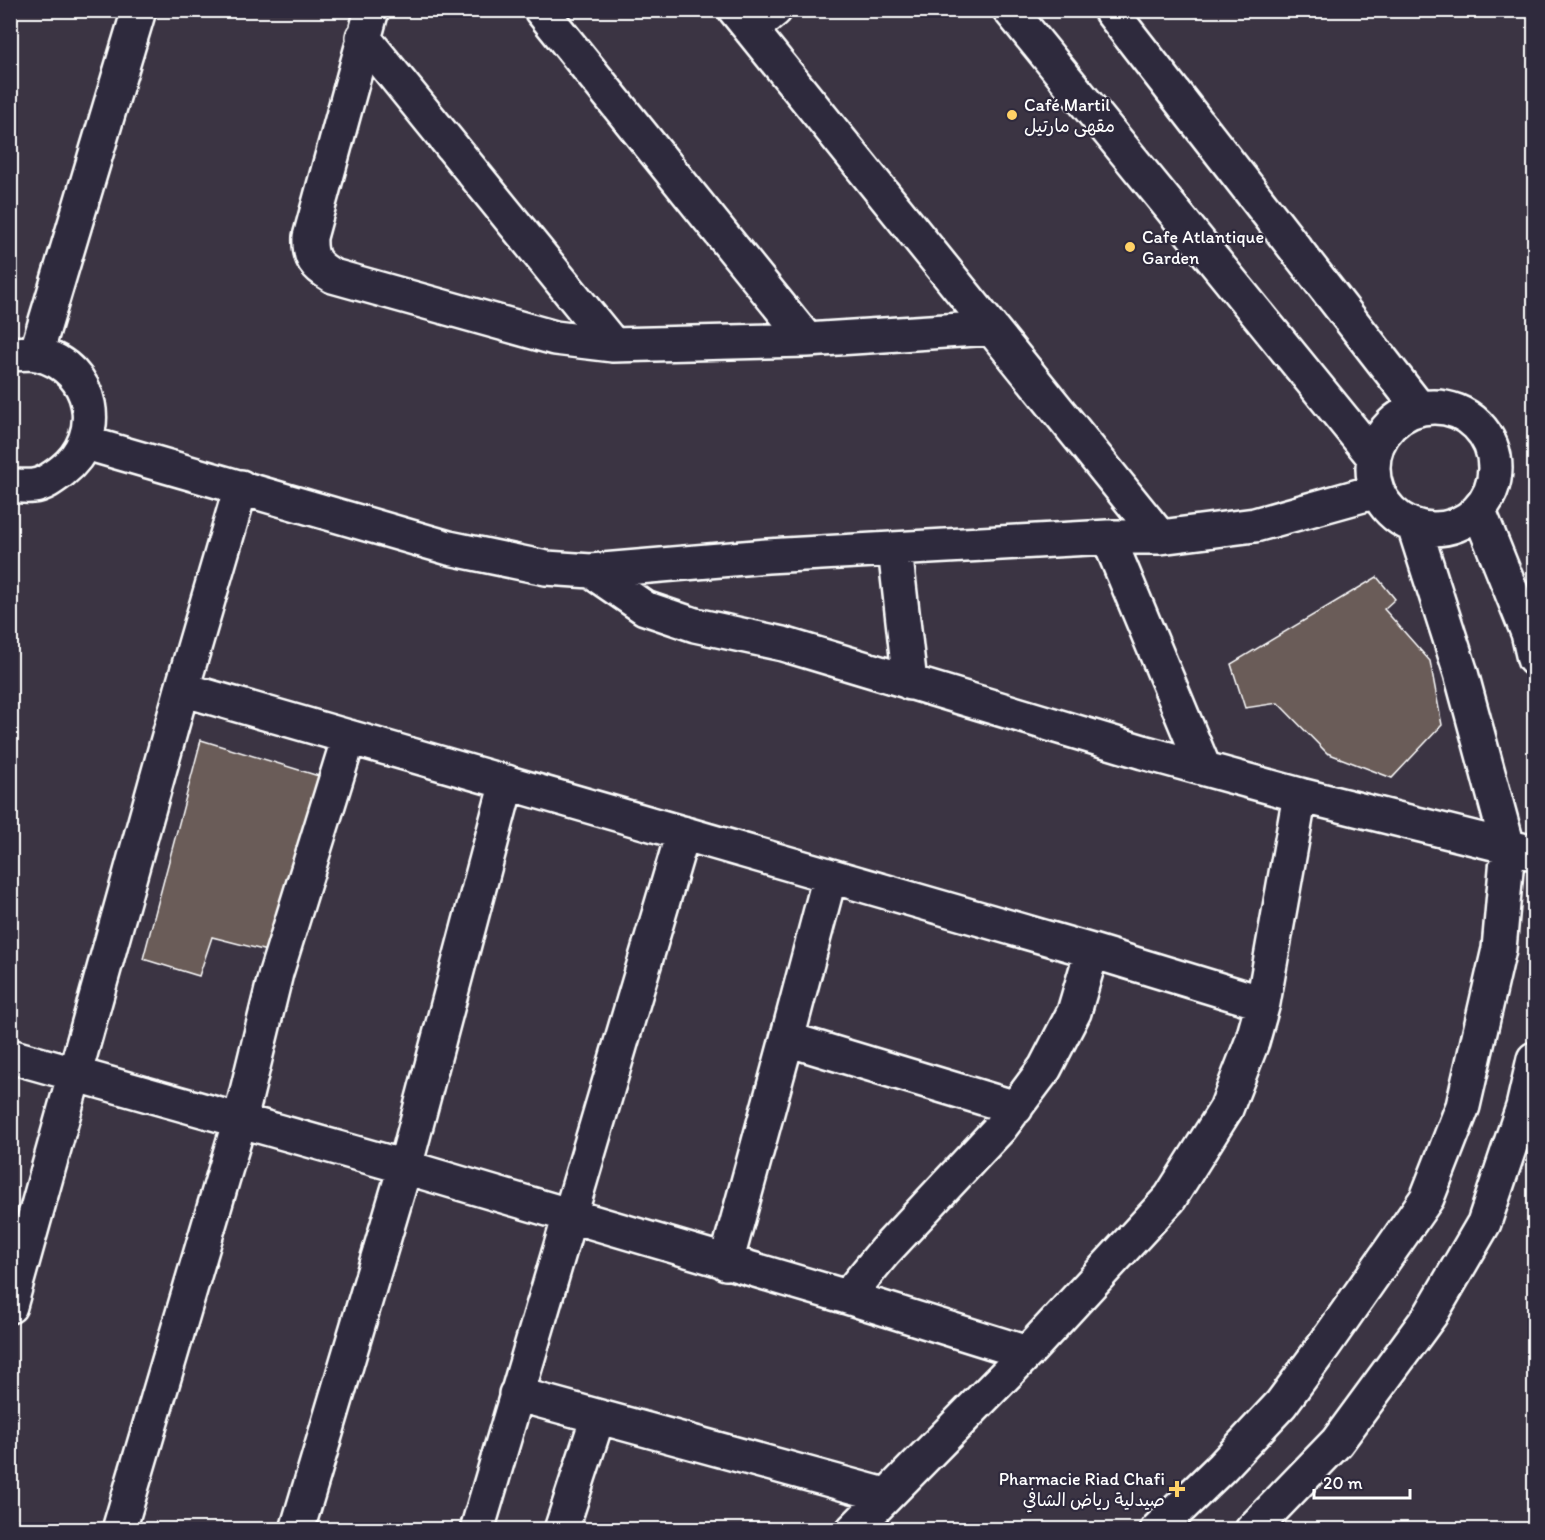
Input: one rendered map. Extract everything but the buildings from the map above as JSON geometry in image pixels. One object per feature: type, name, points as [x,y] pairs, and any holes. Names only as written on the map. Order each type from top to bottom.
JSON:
[{"type":"street","points":[[14,488],[35,486],[54,477],[72,464],[86,443],[90,420],[88,400],[78,381],[64,365],[23,354],[139,10]]},
{"type":"street","points":[[541,10],[807,340]]},
{"type":"street","points":[[1010,10],[1373,456]]},
{"type":"street","points":[[1110,10],[1419,408]]},
{"type":"street","points":[[754,17],[991,328],[1160,537]]},
{"type":"street","points":[[367,24],[310,237],[310,251],[322,269],[333,276],[555,338],[613,345],[807,340],[991,328]]},
{"type":"street","points":[[367,24],[613,345]]},
{"type":"street","points":[[1436,406],[1454,410],[1469,417],[1482,430],[1491,445],[1495,462],[1494,480],[1489,496],[1479,511],[1449,528],[1431,530],[1414,526],[1398,518],[1386,506],[1377,491],[1372,474],[1373,456],[1379,439],[1389,425],[1402,415],[1419,408],[1436,406]]},
{"type":"street","points":[[86,443],[471,553],[546,568],[591,571],[767,556],[1108,537],[1160,537],[1255,525],[1377,491]]},
{"type":"street","points":[[10,1306],[182,689],[241,487]]},
{"type":"street","points":[[1479,511],[1528,633],[1534,659]]},
{"type":"street","points":[[1157,1530],[1222,1467],[1281,1404],[1428,1198],[1463,1106],[1521,850],[1414,526]]},
{"type":"street","points":[[1108,537],[1204,768]]},
{"type":"street","points":[[895,549],[910,682]]},
{"type":"street","points":[[591,571],[645,608],[694,625],[783,644],[1143,752],[1300,795],[1521,850]]},
{"type":"street","points":[[182,689],[1092,951],[1263,1003]]},
{"type":"street","points":[[119,1530],[240,1120],[276,973],[349,736]]},
{"type":"street","points":[[297,1530],[405,1167],[507,782]]},
{"type":"street","points":[[853,1530],[1027,1353],[1131,1240],[1176,1189],[1226,1109],[1252,1042],[1263,1003],[1300,795]]},
{"type":"street","points":[[477,1530],[683,833]]},
{"type":"street","points":[[726,1263],[788,1040],[830,876]]},
{"type":"street","points":[[847,1297],[884,1252],[1000,1128],[1045,1068],[1074,1012],[1092,951]]},
{"type":"street","points":[[788,1040],[1016,1107]]},
{"type":"street","points":[[10,1056],[405,1167],[568,1217],[847,1297],[1027,1353]]},
{"type":"street","points":[[1252,1530],[1337,1442],[1431,1314],[1484,1223],[1523,1107],[1534,1059]]},
{"type":"street","points":[[516,1394],[885,1495]]},
{"type":"street","points":[[562,1527],[598,1417]]},
{"type":"place","name":"Café Martil مقهى مارتيل","points":[[1012,115]]},
{"type":"place","name":"Cafe Atlantique Garden","points":[[1130,247]]},
{"type":"place","name":"Pharmacie Riad Chafi صيدلية رياض الشافي","points":[[1177,1489]]}]
